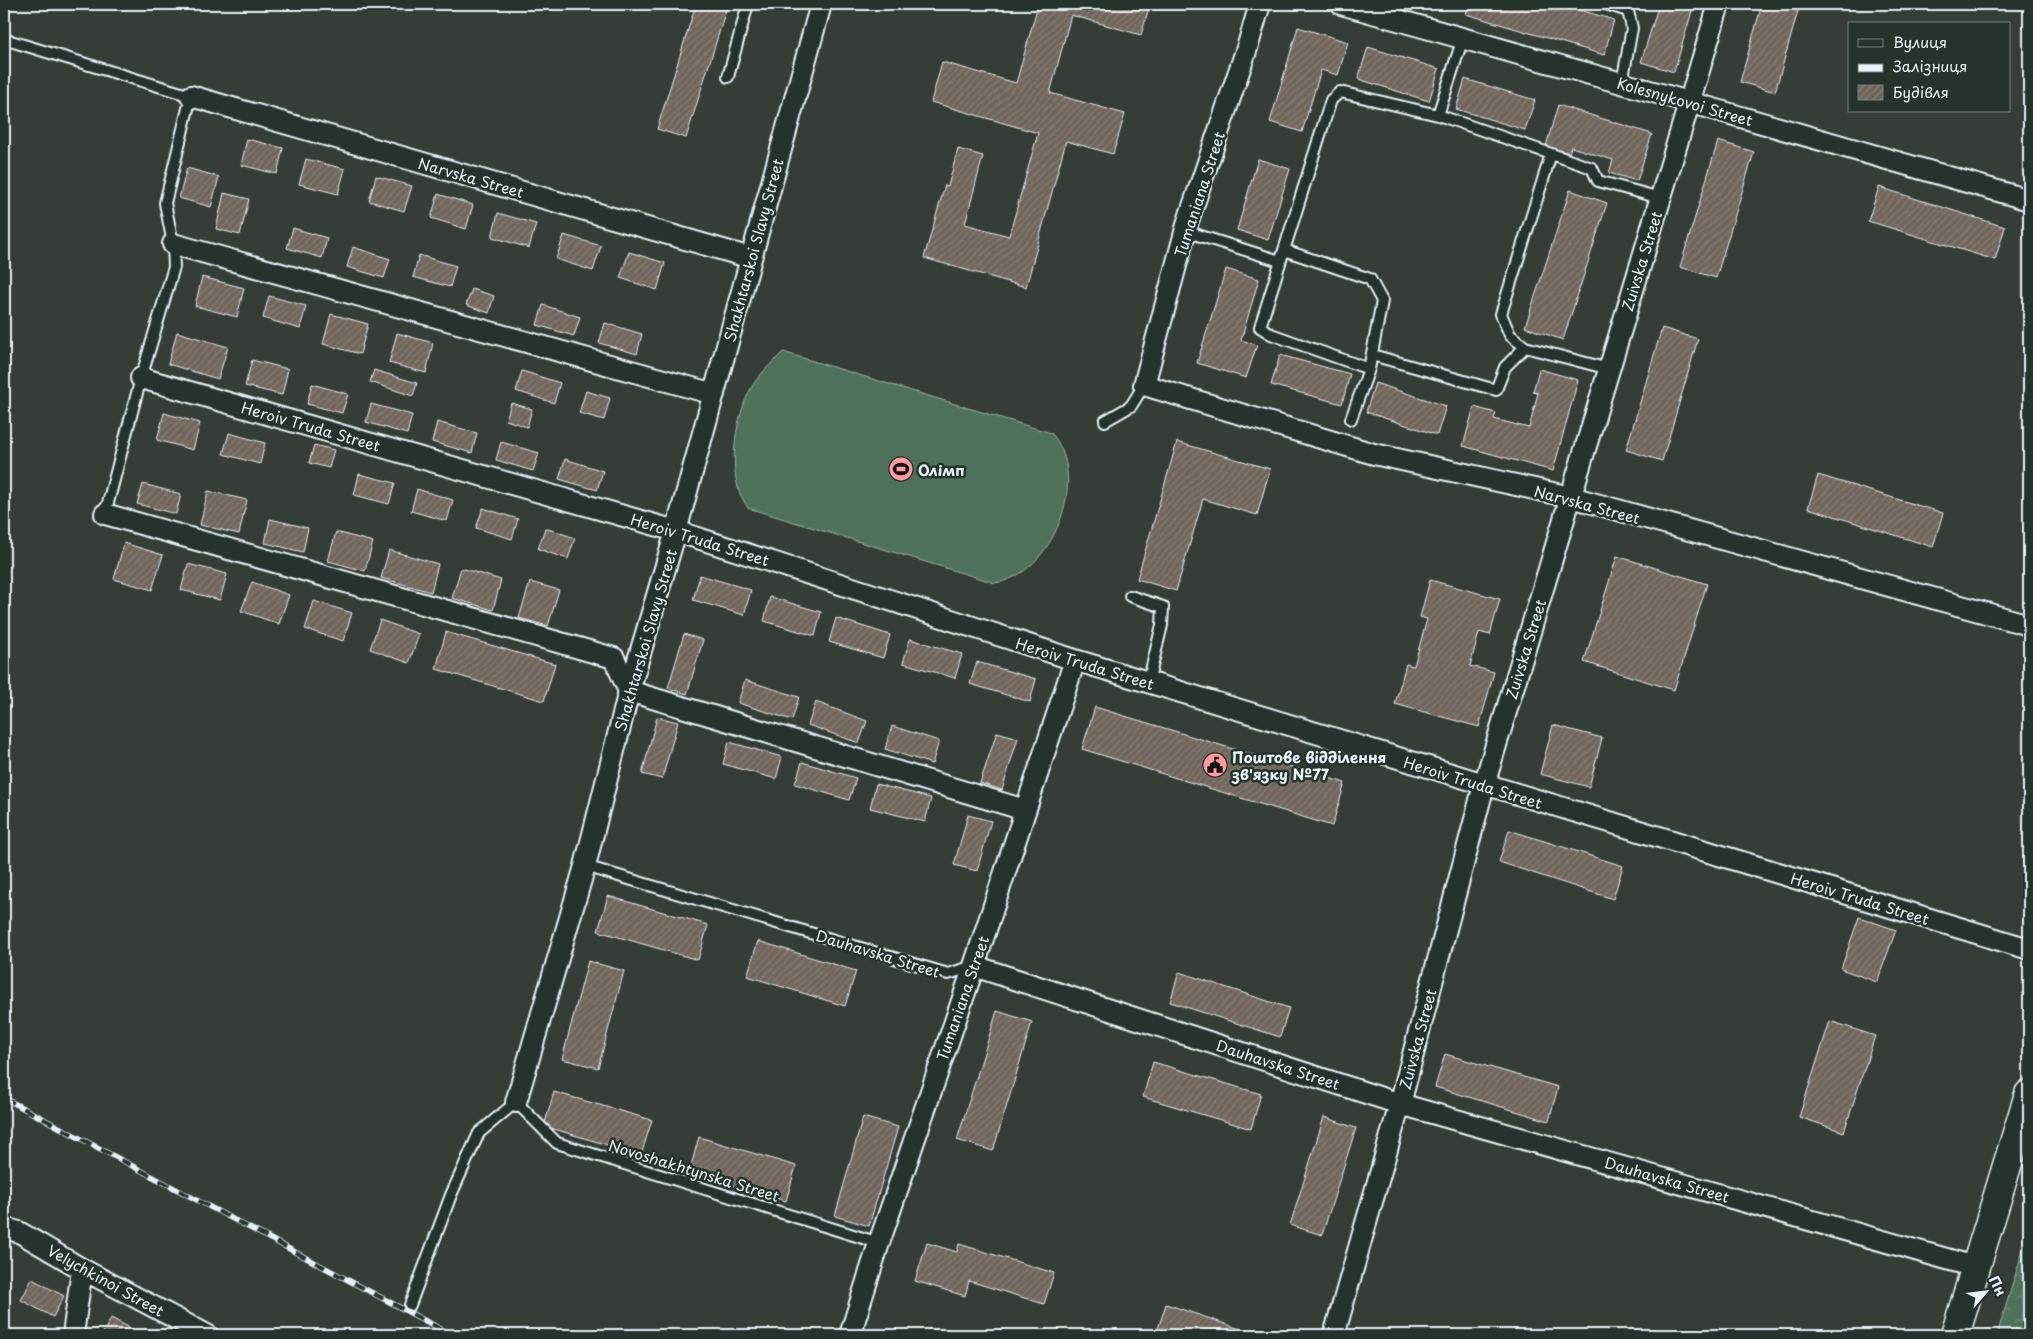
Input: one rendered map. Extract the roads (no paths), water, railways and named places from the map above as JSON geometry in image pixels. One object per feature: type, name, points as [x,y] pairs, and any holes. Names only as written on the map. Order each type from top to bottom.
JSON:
[{"type":"main road","points":[[1955,1335],[2029,1094]]},
{"type":"street","name":"Shakhtarskoi Slavy Street","points":[[516,1102],[585,866],[629,691],[676,531],[821,4]]},
{"type":"street","name":"Tumaniana Street","points":[[1144,385],[1185,231],[1260,4]]},
{"type":"street","name":"Kolesnykovoi Street","points":[[1341,4],[2029,200]]},
{"type":"street","name":"Zuivska Street","points":[[1334,1335],[1400,1104],[1484,785],[1719,4]]},
{"type":"street","name":"Narvska Street","points":[[191,96],[751,258]]},
{"type":"street","points":[[173,244],[714,394]]},
{"type":"street","name":"Heroiv Truda Street","points":[[141,378],[676,531],[1148,683],[2029,949]]},
{"type":"street","name":"Narvska Street","points":[[1144,385],[1374,454],[1570,497],[2029,625]]},
{"type":"street","points":[[105,514],[614,658],[629,691],[1025,810]]},
{"type":"street","name":"Tumaniana Street","points":[[850,1335],[878,1244],[974,966],[1074,660]]},
{"type":"street","name":"Dauhavska Street","points":[[974,966],[1400,1104],[1975,1267]]},
{"type":"street","name":"Velychkinoi Street","points":[[4,1228],[19,1232],[82,1269],[207,1335]]},
{"type":"street","points":[[73,1335],[82,1269]]},
{"type":"lane","points":[[728,77],[748,4]]},
{"type":"lane","points":[[1606,4],[1628,10],[1632,28],[1622,83]]},
{"type":"lane","points":[[1438,115],[1463,38]]},
{"type":"lane","points":[[4,39],[191,96],[165,204],[173,244],[174,267],[141,378],[105,514]]},
{"type":"lane","points":[[1369,368],[1271,334],[1260,326],[1331,100],[1340,92],[1438,115],[1592,168],[1598,181],[1660,198]]},
{"type":"lane","points":[[1551,154],[1501,314],[1510,335],[1525,347],[1609,368]]},
{"type":"lane","points":[[1185,231],[1280,261]]},
{"type":"lane","points":[[1284,250],[1370,279],[1382,301],[1369,368],[1351,419]]},
{"type":"lane","points":[[1372,356],[1496,390],[1505,367],[1525,347]]},
{"type":"lane","points":[[1105,421],[1131,406],[1144,385]]},
{"type":"lane","points":[[1130,596],[1163,607],[1162,625],[1148,683]]},
{"type":"lane","name":"Dauhavska Street","points":[[585,866],[948,974],[974,966]]},
{"type":"lane","points":[[410,1305],[451,1195],[480,1133],[516,1102]]},
{"type":"lane","name":"Novoshakhtynska Street","points":[[516,1102],[557,1143],[878,1244]]},
{"type":"railway","points":[[4,1098],[452,1335]]},
{"type":"place","name":"Олімп","points":[[901,469]]},
{"type":"place","name":"Поштове відділення зв'язку №77","points":[[1215,765]]}]
